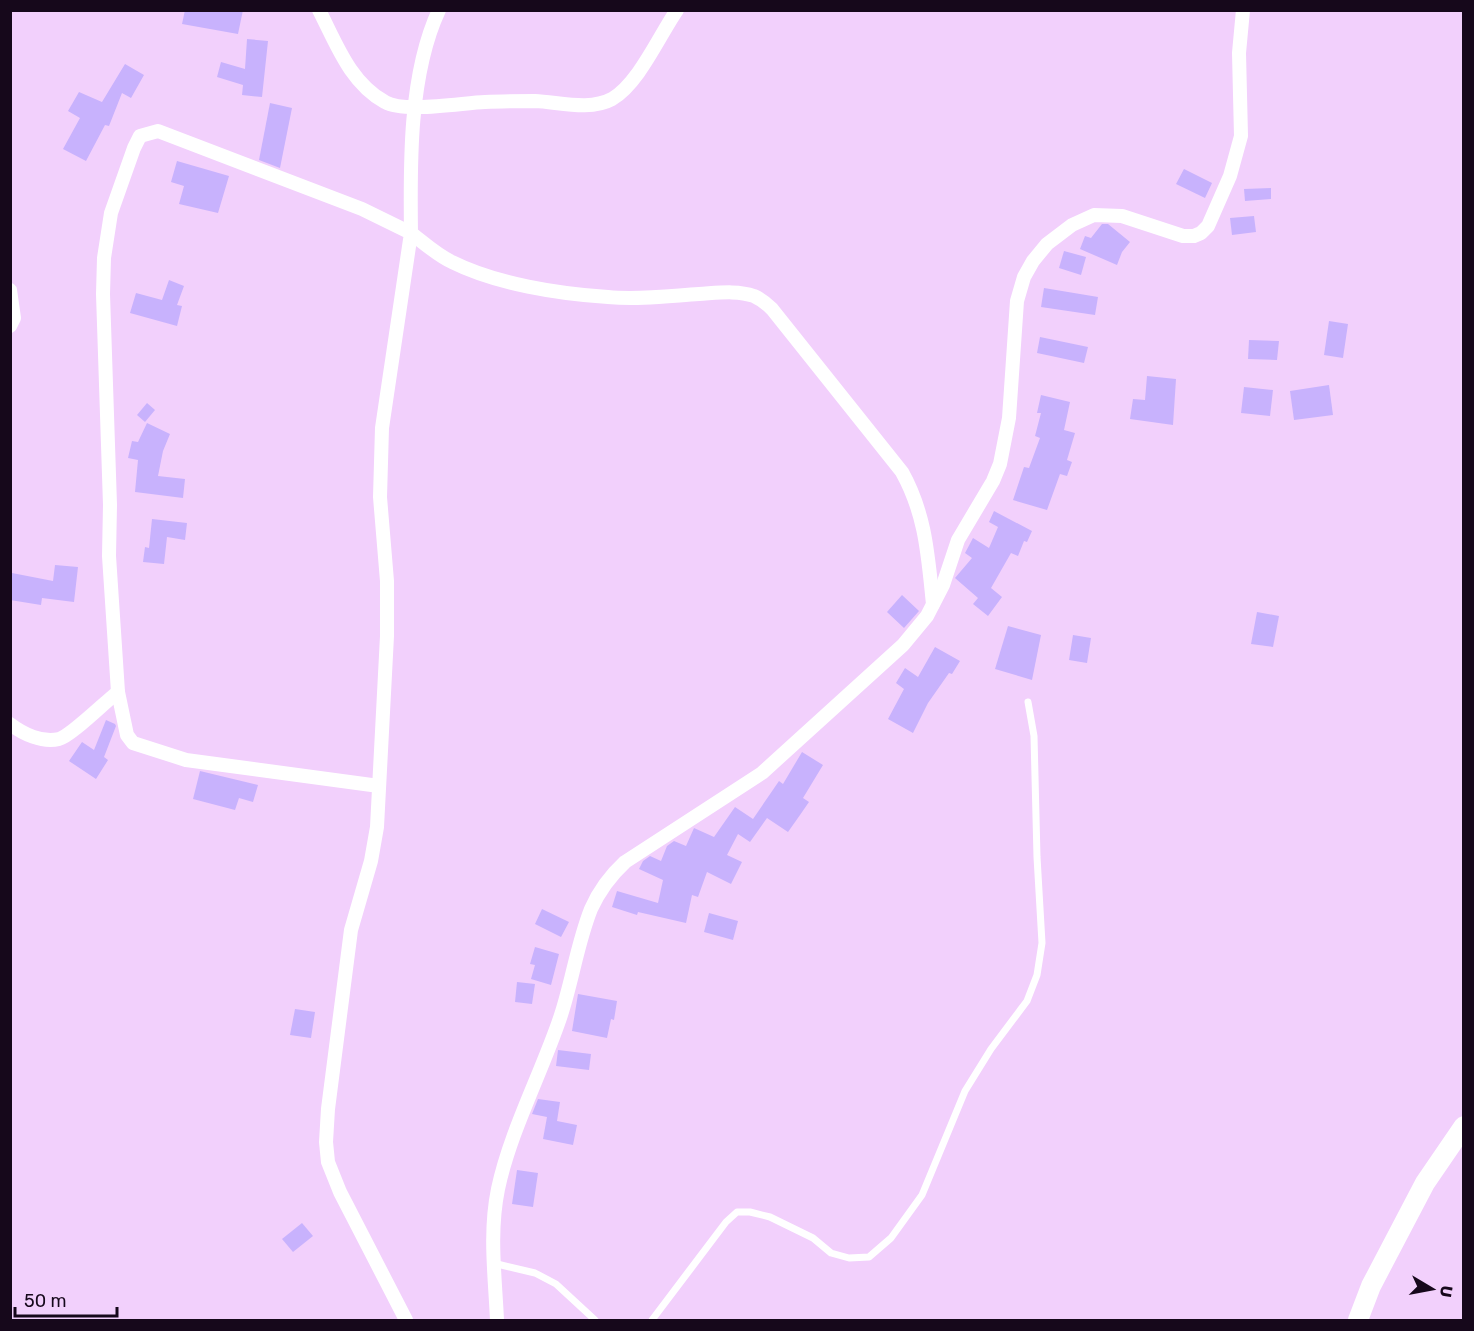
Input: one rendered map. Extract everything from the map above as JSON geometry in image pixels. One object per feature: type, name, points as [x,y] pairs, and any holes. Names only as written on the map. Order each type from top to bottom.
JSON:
[{"type":"main road","points":[[1358,1320],[1376,1276],[1425,1183],[1464,1126]]},
{"type":"street","points":[[319,10],[346,63],[362,85],[386,103],[399,106],[536,101],[576,105],[598,104],[612,98],[636,74],[677,10]]},
{"type":"street","points":[[406,1320],[340,1192],[328,1162],[326,1142],[328,1109],[351,930],[371,861],[375,838],[387,636],[387,581],[380,497],[382,428],[411,233],[410,161],[416,106],[422,64],[439,10]]},
{"type":"street","points":[[497,1320],[492,1244],[494,1214],[504,1167],[561,1016],[591,909],[612,874],[626,862],[762,773],[903,645],[933,606],[958,540],[993,481],[1000,464],[1009,418],[1017,301],[1024,277],[1047,244],[1072,225],[1094,215],[1122,216],[1183,236],[1194,236],[1208,226],[1230,177],[1241,136],[1239,53],[1243,10]]},
{"type":"street","points":[[379,786],[186,760],[141,747],[133,743],[127,735],[118,692],[109,556],[110,505],[102,294],[104,258],[111,213],[140,136],[158,131],[362,209],[411,233],[450,261],[475,272],[519,284],[582,295],[634,299],[734,293],[754,296],[765,302],[902,472],[910,485],[923,524],[933,606]]},
{"type":"street","points":[[10,290],[14,318],[10,326]]},
{"type":"street","points":[[10,724],[20,732],[40,739],[60,739],[118,692]]},
{"type":"lane","points":[[652,1320],[713,1239],[737,1212],[750,1212],[770,1217],[813,1238],[831,1253],[849,1258],[869,1257],[891,1238],[922,1195],[965,1091],[1027,1001],[1037,975],[1042,943],[1034,736],[1028,702]]},
{"type":"lane","points":[[493,1263],[535,1273],[556,1284],[595,1320]]},
{"type":"building","points":[[185,10],[243,10],[238,34],[182,24]]},
{"type":"building","points":[[247,39],[268,41],[262,97],[242,95],[243,85],[217,77],[221,62],[245,69]]},
{"type":"building","points":[[125,64],[144,75],[131,98],[122,93],[109,126],[105,125],[86,161],[63,149],[80,118],[68,111],[79,92],[102,102]]},
{"type":"building","points":[[270,103],[292,108],[280,168],[259,160]]},
{"type":"building","points":[[177,161],[229,176],[218,213],[179,204],[184,186],[171,182]]},
{"type":"building","points":[[1184,169],[1212,183],[1205,198],[1176,184]]},
{"type":"building","points":[[1271,188],[1271,199],[1245,201],[1244,189]]},
{"type":"building","points":[[1254,216],[1256,232],[1232,235],[1230,218]]},
{"type":"building","points":[[1102,224],[1108,224],[1130,242],[1122,252],[1117,265],[1080,249],[1085,236],[1091,238]]},
{"type":"building","points":[[1064,251],[1086,257],[1081,275],[1059,268]]},
{"type":"building","points":[[169,280],[184,286],[177,305],[182,306],[177,326],[130,313],[136,293],[162,300]]},
{"type":"building","points":[[1044,288],[1098,297],[1095,315],[1041,307]]},
{"type":"building","points":[[1329,321],[1348,324],[1343,358],[1324,355]]},
{"type":"building","points":[[1040,337],[1088,347],[1084,363],[1037,353]]},
{"type":"building","points":[[1249,340],[1279,341],[1277,360],[1248,359]]},
{"type":"building","points":[[1147,376],[1176,379],[1173,425],[1130,419],[1133,399],[1145,400]]},
{"type":"building","points":[[1329,385],[1333,415],[1294,420],[1290,391]]},
{"type":"building","points":[[1244,387],[1273,390],[1270,416],[1241,413]]},
{"type":"building","points":[[1041,395],[1070,402],[1064,430],[1075,433],[1067,460],[1072,462],[1067,476],[1060,474],[1047,510],[1013,500],[1024,467],[1029,468],[1040,438],[1035,436],[1041,413],[1037,413]]},
{"type":"building","points":[[147,403],[155,410],[145,422],[137,415]]},
{"type":"building","points":[[147,423],[170,434],[163,451],[158,476],[185,479],[183,498],[135,492],[138,460],[128,458],[132,441],[138,442]]},
{"type":"building","points":[[994,511],[1032,531],[1027,542],[1024,541],[1018,556],[1011,553],[991,588],[1002,597],[988,616],[973,604],[978,598],[955,578],[972,558],[965,553],[973,538],[989,548],[998,527],[989,522]]},
{"type":"building","points":[[152,519],[187,523],[185,540],[167,537],[164,564],[143,562],[145,547],[149,548]]},
{"type":"building","points":[[55,565],[78,567],[74,602],[42,598],[41,605],[10,600],[12,573],[53,581]]},
{"type":"building","points":[[902,595],[919,611],[904,628],[887,612]]},
{"type":"building","points":[[1257,612],[1279,616],[1273,647],[1251,644]]},
{"type":"building","points":[[1008,626],[1041,635],[1032,680],[995,669]]},
{"type":"building","points":[[1073,635],[1091,638],[1087,663],[1069,660]]},
{"type":"building","points":[[935,647],[960,661],[928,703],[913,733],[888,719],[904,689],[896,683],[905,668],[918,677]]},
{"type":"building","points":[[106,720],[116,726],[104,757],[108,760],[96,779],[69,761],[82,742],[94,750]]},
{"type":"building","points":[[802,752],[823,765],[803,798],[809,802],[788,832],[767,818],[750,842],[738,834],[727,855],[742,862],[731,884],[707,872],[698,897],[692,895],[686,923],[638,912],[637,915],[612,907],[617,891],[658,903],[663,880],[639,869],[643,861],[650,856],[661,861],[667,846],[674,841],[686,846],[694,828],[714,837],[735,807],[753,819],[779,781],[783,784]]},
{"type":"building","points":[[200,771],[258,785],[253,802],[239,798],[235,810],[193,799]]},
{"type":"building","points":[[542,909],[569,922],[561,937],[535,924]]},
{"type":"building","points":[[709,913],[738,921],[733,940],[704,932]]},
{"type":"building","points":[[535,947],[559,954],[551,985],[531,979],[535,965],[530,964]]},
{"type":"building","points":[[517,982],[535,984],[532,1004],[515,1002]]},
{"type":"building","points":[[578,994],[617,1001],[614,1020],[611,1019],[607,1038],[572,1031]]},
{"type":"building","points":[[295,1009],[315,1012],[311,1038],[290,1035]]},
{"type":"building","points":[[558,1050],[591,1054],[589,1070],[556,1066]]},
{"type":"building","points":[[538,1099],[560,1102],[557,1121],[577,1125],[573,1145],[543,1139],[547,1117],[532,1114]]},
{"type":"building","points":[[517,1170],[538,1173],[533,1207],[512,1204]]},
{"type":"building","points":[[302,1223],[313,1236],[293,1252],[282,1239]]}]
